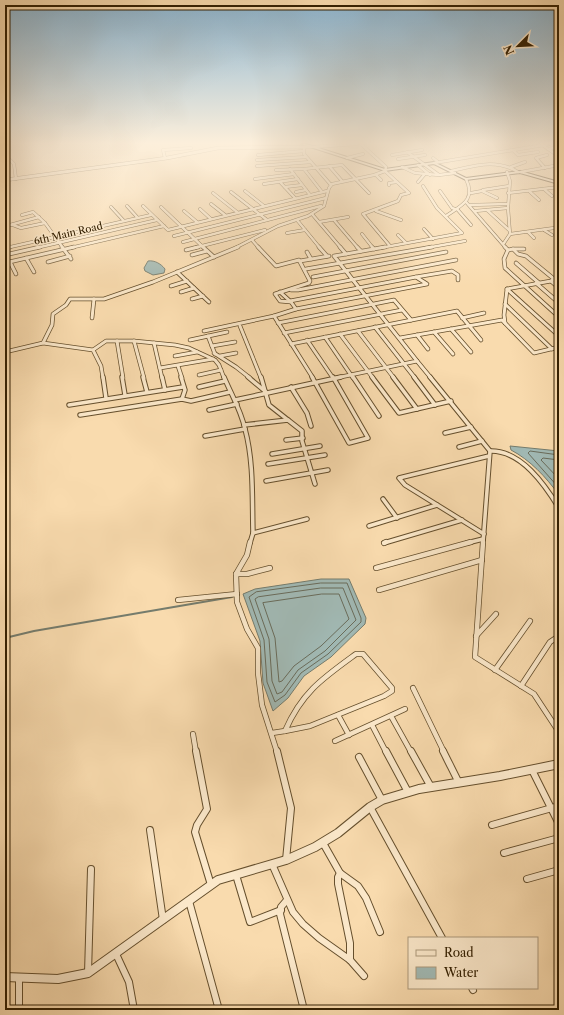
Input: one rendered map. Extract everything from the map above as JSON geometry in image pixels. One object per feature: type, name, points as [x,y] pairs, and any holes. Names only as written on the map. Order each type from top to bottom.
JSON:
[{"type":"street","points":[[245,191],[264,206]]},
{"type":"street","points":[[289,191],[295,198]]},
{"type":"street","points":[[307,191],[310,195]]},
{"type":"street","points":[[143,206],[168,230],[325,191]]},
{"type":"street","points":[[186,250],[274,228],[312,214],[324,206],[327,191]]},
{"type":"street","points":[[390,246],[363,216],[365,213],[375,211],[398,201],[401,194],[409,193],[407,191]]},
{"type":"street","points":[[252,240],[276,266],[299,260],[300,262],[462,233],[446,216],[442,214],[426,191]]},
{"type":"street","points":[[440,191],[452,208],[456,209],[471,225]]},
{"type":"street","points":[[504,243],[510,234],[508,193],[525,191]]},
{"type":"street","points":[[529,191],[539,200]]},
{"type":"street","points":[[547,191],[552,196]]},
{"type":"street","points":[[232,192],[267,220]]},
{"type":"street","points":[[446,216],[466,202],[471,193],[482,192],[497,198]]},
{"type":"street","points":[[213,193],[237,212]]},
{"type":"street","points":[[174,236],[326,198]]},
{"type":"street","points":[[466,202],[504,243],[508,250]]},
{"type":"street","points":[[210,204],[225,215]]},
{"type":"street","points":[[468,205],[508,204]]},
{"type":"street","points":[[111,206],[124,221]]},
{"type":"street","points":[[127,206],[137,218]]},
{"type":"street","points":[[183,242],[324,206]]},
{"type":"street","points":[[160,207],[214,256]]},
{"type":"street","points":[[475,212],[508,208]]},
{"type":"street","points":[[200,209],[211,219]]},
{"type":"street","points":[[487,210],[509,230]]},
{"type":"street","points":[[184,211],[197,222]]},
{"type":"street","points":[[375,211],[401,220]]},
{"type":"street","points":[[22,215],[33,212],[45,223],[70,258],[48,263],[43,254]]},
{"type":"street","points":[[312,214],[346,254]]},
{"type":"street","points":[[5,248],[151,215]]},
{"type":"street","points":[[319,222],[348,217]]},
{"type":"street","points":[[5,225],[39,218]]},
{"type":"street","name":"6th Main Road","points":[[5,255],[157,220]]},
{"type":"street","points":[[297,220],[327,256]]},
{"type":"street","points":[[334,220],[361,251]]},
{"type":"street","points":[[10,225],[21,228],[45,223]]},
{"type":"street","points":[[5,263],[164,226]]},
{"type":"street","points":[[43,343],[52,325],[53,314],[66,305],[70,299],[104,298],[153,282],[252,240],[274,228]]},
{"type":"street","points":[[510,234],[554,228],[559,230]]},
{"type":"street","points":[[424,229],[433,239]]},
{"type":"street","points":[[286,233],[305,230]]},
{"type":"street","points":[[544,230],[552,235]]},
{"type":"street","points":[[528,232],[534,238]]},
{"type":"street","points":[[362,234],[374,249]]},
{"type":"street","points":[[398,236],[406,243]]},
{"type":"street","points":[[306,269],[465,241]]},
{"type":"street","points":[[513,249],[518,254],[526,256],[553,277],[553,281],[559,288]]},
{"type":"street","points":[[524,249],[508,250],[504,254],[503,264],[505,268],[559,318]]},
{"type":"street","points":[[192,255],[208,251]]},
{"type":"street","points":[[306,252],[311,259]]},
{"type":"street","points":[[404,252],[412,259]]},
{"type":"street","points":[[313,277],[446,252]]},
{"type":"street","points":[[334,256],[490,451],[502,452],[532,470],[538,475],[559,508]]},
{"type":"street","points":[[26,258],[34,272]]},
{"type":"street","points":[[288,290],[298,290],[456,260]]},
{"type":"street","points":[[10,262],[16,274]]},
{"type":"street","points":[[300,262],[310,281],[309,283],[275,294],[280,302],[291,302],[452,271],[458,275],[458,280]]},
{"type":"street","points":[[516,263],[559,303]]},
{"type":"street","points":[[177,272],[209,302]]},
{"type":"street","points":[[204,331],[274,316],[296,309],[427,284],[416,277]]},
{"type":"street","points":[[507,289],[559,279]]},
{"type":"street","points":[[172,286],[187,281]]},
{"type":"street","points":[[181,292],[194,288]]},
{"type":"street","points":[[505,323],[507,289]]},
{"type":"street","points":[[507,289],[559,336]]},
{"type":"street","points":[[280,292],[296,309]]},
{"type":"street","points":[[192,299],[203,296]]},
{"type":"street","points":[[92,318],[94,299]]},
{"type":"street","points":[[278,323],[394,300],[411,320]]},
{"type":"street","points":[[505,304],[552,349]]},
{"type":"street","points":[[284,333],[402,310]]},
{"type":"street","points":[[291,344],[457,311],[481,340]]},
{"type":"street","points":[[462,318],[484,313]]},
{"type":"street","points":[[274,316],[315,382],[350,443],[368,438],[333,378],[307,340]]},
{"type":"street","points":[[400,338],[502,320],[534,353],[559,347]]},
{"type":"street","points":[[240,326],[266,392],[269,405],[302,431],[302,441],[315,484]]},
{"type":"street","points":[[375,327],[435,405]]},
{"type":"street","points":[[451,329],[471,352]]},
{"type":"street","points":[[358,330],[417,409]]},
{"type":"street","points":[[190,340],[227,332]]},
{"type":"street","points":[[434,332],[453,354]]},
{"type":"street","points":[[340,334],[399,413],[451,401]]},
{"type":"street","points":[[417,335],[428,349]]},
{"type":"street","points":[[208,336],[214,353],[214,360]]},
{"type":"street","points":[[325,337],[379,416]]},
{"type":"street","points":[[5,352],[43,343],[94,350],[106,341],[134,341],[175,345],[198,352],[214,360],[221,370],[236,402],[245,427],[250,450],[252,533],[247,555],[236,574],[237,602],[247,629],[258,648],[258,673],[262,705],[272,733],[291,808],[286,860]]},
{"type":"street","points":[[117,341],[125,395]]},
{"type":"street","points":[[134,341],[146,392]]},
{"type":"street","points":[[212,346],[235,342]]},
{"type":"street","points":[[154,343],[165,390]]},
{"type":"street","points":[[94,350],[101,366],[106,398]]},
{"type":"street","points":[[175,356],[198,352]]},
{"type":"street","points":[[214,353],[236,367],[266,392]]},
{"type":"street","points":[[220,356],[236,353]]},
{"type":"street","points":[[160,368],[214,360]]},
{"type":"street","points":[[209,410],[266,392],[417,361]]},
{"type":"street","points":[[178,366],[185,392],[182,399]]},
{"type":"street","points":[[199,375],[221,370]]},
{"type":"street","points":[[199,387],[225,381]]},
{"type":"street","points":[[69,405],[183,387]]},
{"type":"street","points":[[291,387],[307,413],[311,426]]},
{"type":"street","points":[[80,415],[182,399],[191,401],[230,392]]},
{"type":"street","points":[[205,436],[245,427],[288,420]]},
{"type":"street","points":[[445,433],[471,427]]},
{"type":"street","points":[[286,440],[303,438]]},
{"type":"street","points":[[459,447],[482,441]]},
{"type":"street","points":[[272,454],[320,446]]},
{"type":"street","points":[[490,451],[474,657],[534,694],[559,732]]},
{"type":"street","points":[[268,464],[325,455]]},
{"type":"street","points":[[484,534],[405,485],[399,478],[489,456]]},
{"type":"street","points":[[266,481],[328,470]]},
{"type":"street","points":[[383,499],[397,518]]},
{"type":"street","points":[[369,526],[437,504]]},
{"type":"street","points":[[252,533],[308,520]]},
{"type":"street","points":[[384,543],[462,520]]},
{"type":"street","points":[[376,568],[483,539]]},
{"type":"street","points":[[379,590],[482,560]]},
{"type":"street","points":[[236,574],[247,574],[270,568]]},
{"type":"street","points":[[178,600],[237,594]]},
{"type":"street","points":[[476,636],[496,614]]},
{"type":"street","points":[[494,670],[530,622]]},
{"type":"street","points":[[522,686],[550,642],[559,636]]},
{"type":"street","points":[[272,733],[284,731],[310,726],[384,696],[392,691],[389,684],[363,654],[356,654],[306,693],[295,707],[284,731]]},
{"type":"street","points":[[413,688],[459,783]]},
{"type":"street","points":[[335,741],[405,709]]},
{"type":"street","points":[[338,715],[349,735]]},
{"type":"street","points":[[392,716],[431,787]]},
{"type":"street","points":[[372,725],[408,792]]},
{"type":"street","points":[[193,734],[207,809],[205,815],[196,825],[195,832],[211,885]]},
{"type":"street","points":[[359,757],[382,800]]},
{"type":"street","points":[[5,977],[53,980],[76,977],[88,972],[116,954],[218,880],[286,860],[323,843],[370,807],[382,800],[431,787],[559,764]]},
{"type":"street","points":[[532,770],[559,824]]},
{"type":"street","points":[[492,825],[559,806]]},
{"type":"street","points":[[370,807],[441,937]]},
{"type":"street","points":[[150,830],[163,920]]},
{"type":"street","points":[[504,854],[559,838]]},
{"type":"street","points":[[323,843],[340,873],[358,886],[366,898],[380,932]]},
{"type":"street","points":[[272,864],[292,912],[303,924],[350,960],[364,976]]},
{"type":"street","points":[[88,972],[91,869]]},
{"type":"street","points":[[527,879],[559,870]]},
{"type":"street","points":[[340,873],[338,877],[338,884],[350,943],[350,960]]},
{"type":"street","points":[[236,875],[250,922],[281,910]]},
{"type":"street","points":[[287,900],[281,907],[282,922],[304,1010]]},
{"type":"street","points":[[189,901],[201,941],[210,984],[219,1010]]},
{"type":"street","points":[[116,954],[129,982],[134,1010]]},
{"type":"street","points":[[19,978],[19,1010]]},
{"type":"water","points":[[148,261],[153,261],[160,264],[165,269],[164,273],[153,275],[145,271],[144,268]]},
{"type":"water","points":[[510,446],[559,451],[559,495],[537,470],[525,459],[511,450]]},
{"type":"water","points":[[321,579],[349,579],[366,618],[365,624],[331,657],[304,676],[288,698],[273,711],[263,683],[260,641],[243,594],[255,589]]},
{"type":"waterway","points":[[5,638],[34,631],[232,597]]}]
